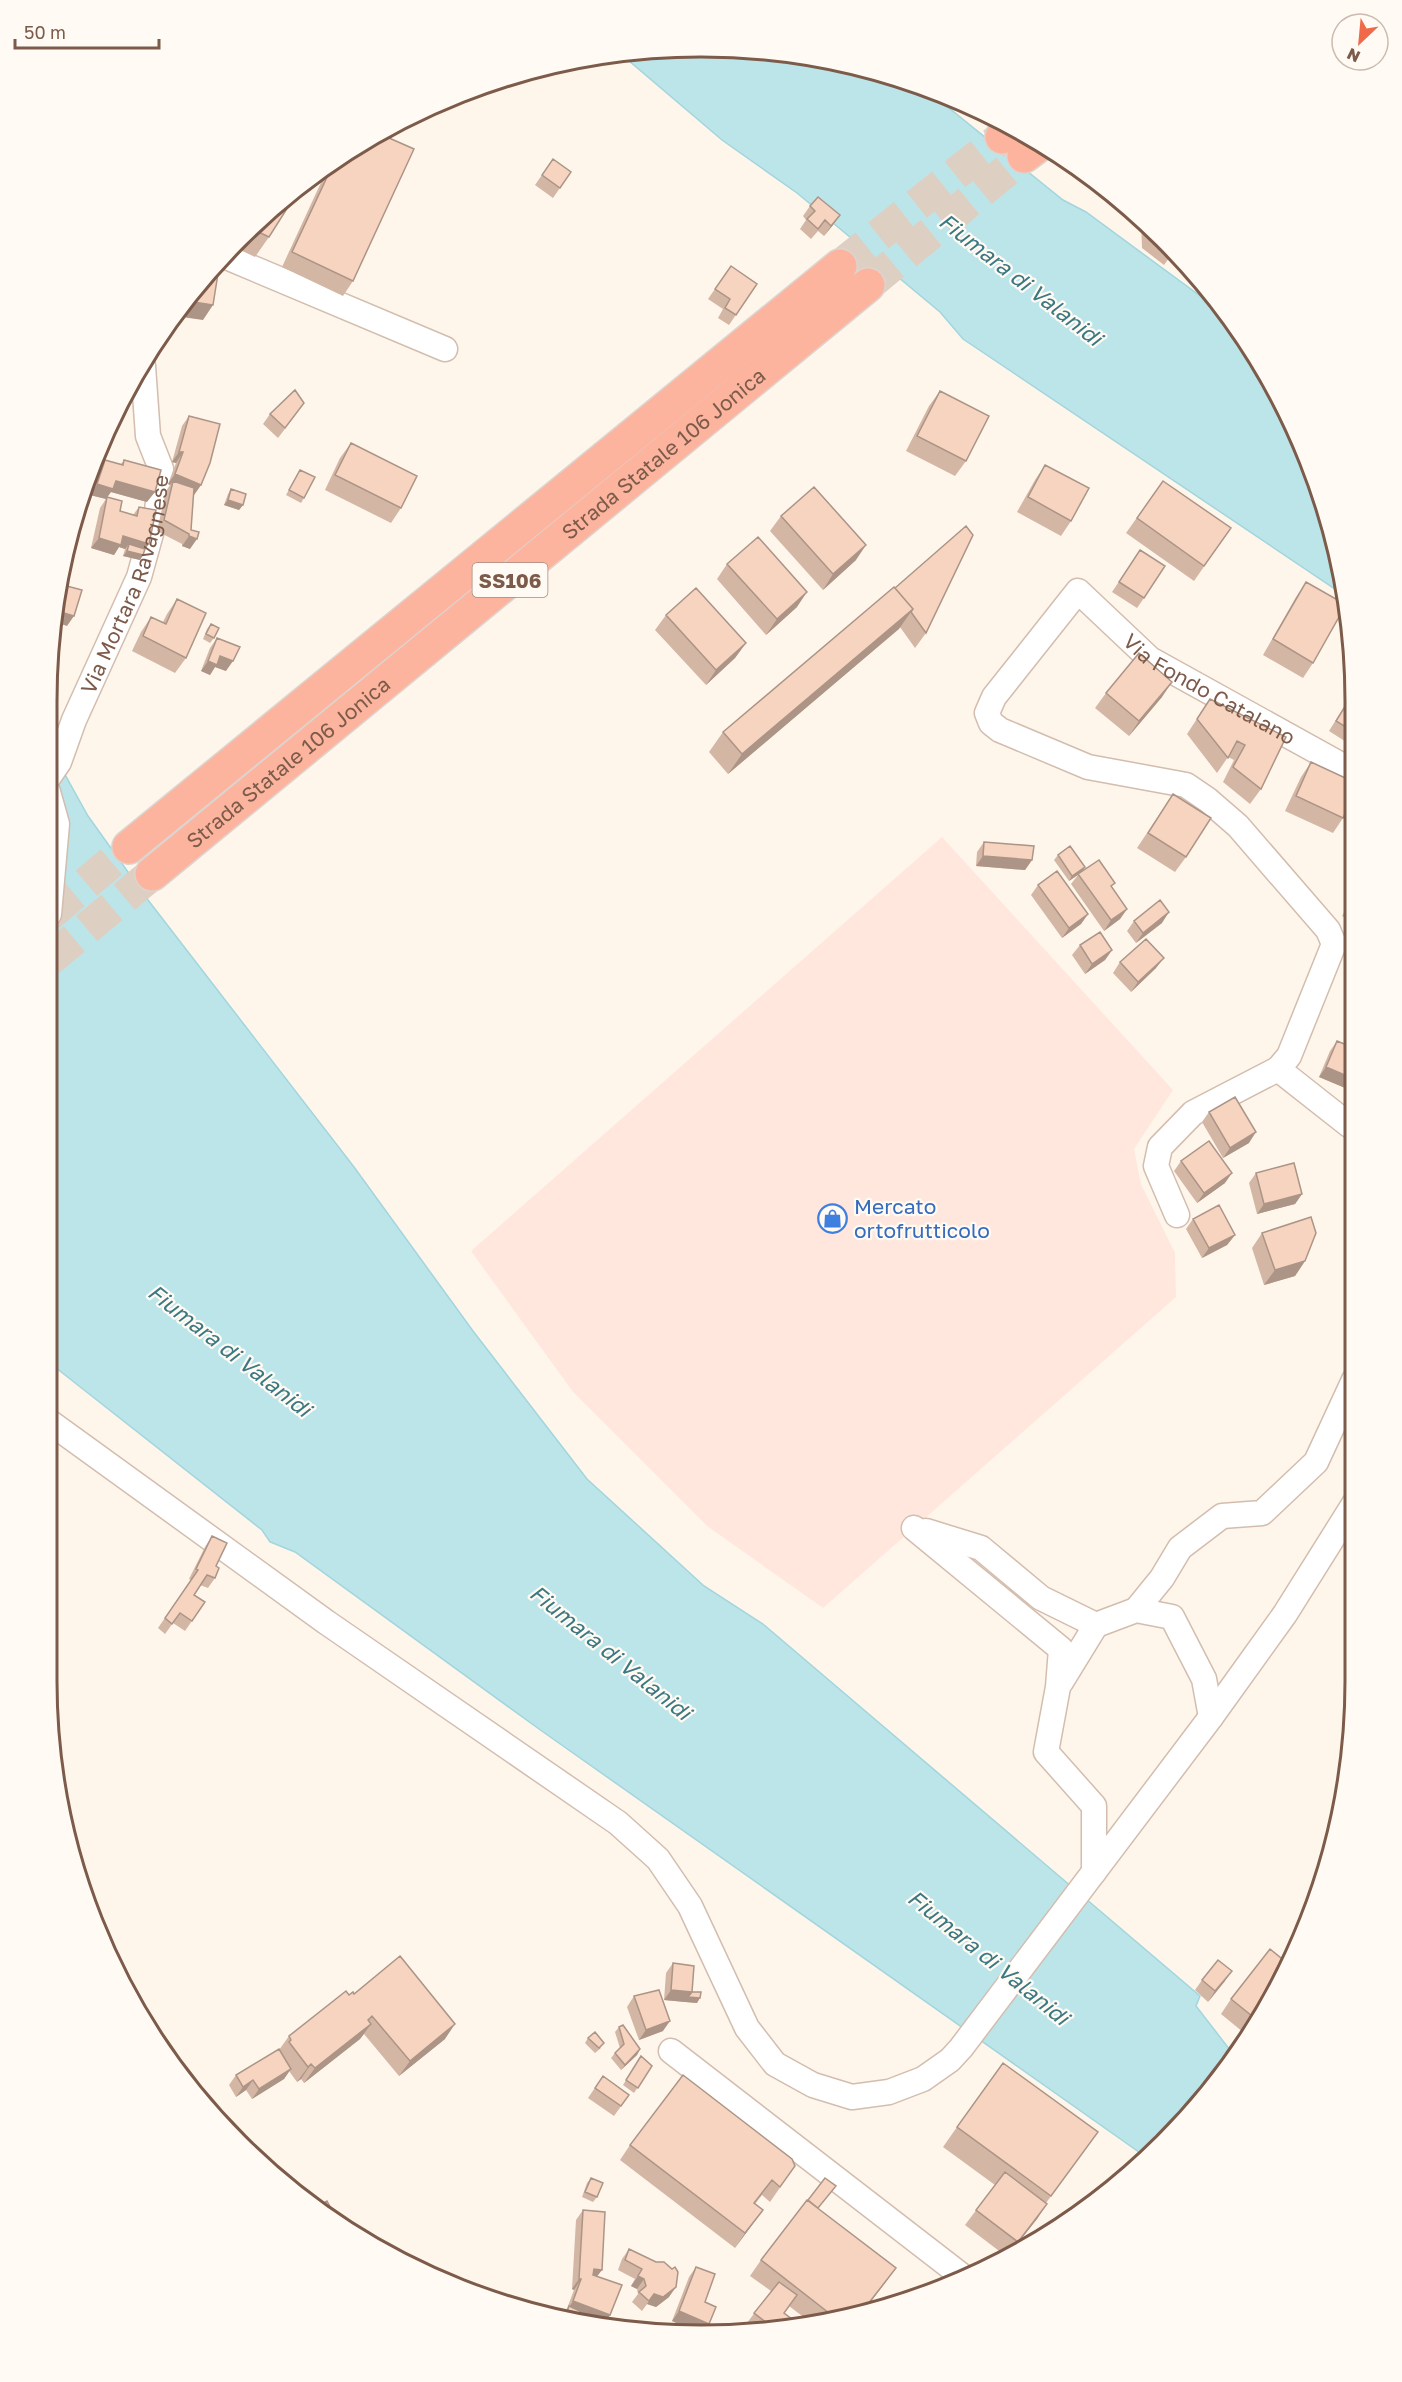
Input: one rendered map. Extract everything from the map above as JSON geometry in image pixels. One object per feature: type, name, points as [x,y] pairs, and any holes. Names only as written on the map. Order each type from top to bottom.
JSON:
[{"type":"highway","name":"Strada Statale 106 Jonica","points":[[129,847],[840,266]]},
{"type":"highway","name":"Strada Statale 106 Jonica","points":[[152,874],[868,285]]},
{"type":"street","points":[[233,260],[445,350]]},
{"type":"street","name":"Via Mortara Ravagnese","points":[[57,762],[139,577],[158,512],[161,469],[148,435],[143,379]]},
{"type":"street","name":"Via Fondo Catalano","points":[[1344,949],[1238,826],[1208,800],[1186,785],[1088,768],[1000,730],[991,723],[987,713],[994,697],[1078,591],[1150,659],[1345,767]]},
{"type":"street","points":[[1177,1215],[1156,1166],[1160,1147],[1193,1113],[1278,1069],[1288,1056],[1344,949]]},
{"type":"street","points":[[1278,1069],[1345,1122]]},
{"type":"street","points":[[1058,1687],[1096,1625],[1136,1610],[1162,1578],[1180,1548],[1222,1516],[1262,1513],[1316,1462],[1345,1399]]},
{"type":"street","points":[[57,1427],[326,1622],[618,1823],[658,1859],[683,1897],[747,2028],[775,2064],[813,2085],[852,2097],[889,2092],[923,2079],[950,2060],[962,2048],[1285,1614],[1345,1518]]},
{"type":"street","points":[[1094,1872],[1094,1806],[1046,1752],[1058,1687],[1061,1649],[914,1528],[981,1548],[1041,1598],[1096,1625]]},
{"type":"street","points":[[1136,1610],[1172,1617],[1204,1679],[1210,1717]]},
{"type":"street","points":[[671,2051],[957,2272]]},
{"type":"shaded area","name":"Mercato ortofrutticolo","points":[[942,837],[1173,1090],[1134,1149],[1141,1184],[1175,1253],[1176,1297],[823,1608],[707,1526],[573,1392],[471,1251]]},
{"type":"water","name":"Fiumara di Valanidi","points":[[701,57],[743,58],[785,63],[827,69],[868,79],[946,106],[1063,200],[1086,212],[1203,298],[1212,309],[1259,379],[1279,416],[1311,494],[1323,534],[1335,589],[963,339],[940,312],[797,193],[722,140],[630,61]]},
{"type":"water","name":"Fiumara di Valanidi","points":[[57,760],[88,816],[148,900],[354,1167],[473,1331],[587,1479],[704,1586],[763,1624],[1200,1996],[1196,2006],[1229,2049],[1185,2106],[1139,2152],[539,1729],[295,1552],[270,1542],[262,1530],[57,1369]]},
{"type":"building","points":[[389,138],[414,149],[353,281],[292,252],[327,177]]},
{"type":"building","points":[[553,159],[571,172],[560,188],[542,175]]},
{"type":"building","points":[[818,197],[840,215],[831,226],[825,220],[818,229],[807,219],[815,211],[810,206]]},
{"type":"building","points":[[288,207],[269,237],[260,233]]},
{"type":"building","points":[[731,266],[757,284],[736,315],[725,308],[730,299],[715,289]]},
{"type":"building","points":[[218,275],[213,305],[195,302]]},
{"type":"building","points":[[295,390],[304,403],[285,428],[270,414]]},
{"type":"building","points":[[940,391],[989,416],[966,461],[917,436]]},
{"type":"building","points":[[189,416],[220,424],[210,463],[201,485],[175,474],[183,452],[179,452]]},
{"type":"building","points":[[351,443],[417,476],[401,508],[335,475]]},
{"type":"building","points":[[105,460],[123,465],[124,460],[161,470],[155,492],[116,481],[113,489],[97,484]]},
{"type":"building","points":[[1045,465],[1089,488],[1071,521],[1028,497]]},
{"type":"building","points":[[300,470],[315,477],[304,498],[289,490]]},
{"type":"building","points":[[173,481],[194,488],[191,530],[199,532],[197,539],[164,520]]},
{"type":"building","points":[[1163,481],[1231,528],[1204,566],[1137,518]]},
{"type":"building","points":[[814,487],[866,545],[833,574],[781,516]]},
{"type":"building","points":[[231,489],[246,494],[243,505],[228,500]]},
{"type":"building","points":[[107,497],[122,501],[120,511],[137,516],[139,507],[156,510],[149,544],[123,536],[121,545],[99,538]]},
{"type":"building","points":[[966,526],[973,535],[926,633],[911,612],[913,609],[895,588]]},
{"type":"building","points":[[758,537],[807,592],[777,619],[727,564]]},
{"type":"building","points":[[129,544],[145,549],[143,555],[127,551]]},
{"type":"building","points":[[1140,550],[1165,566],[1144,598],[1119,582]]},
{"type":"building","points":[[1306,582],[1336,599],[1339,617],[1313,663],[1273,639]]},
{"type":"building","points":[[67,586],[82,590],[74,616],[64,613]]},
{"type":"building","points":[[894,587],[913,609],[742,754],[723,732]]},
{"type":"building","points":[[696,588],[746,643],[716,670],[666,615]]},
{"type":"building","points":[[177,599],[206,613],[186,658],[143,636],[151,617],[166,624]]},
{"type":"building","points":[[211,624],[219,628],[214,638],[206,634]]},
{"type":"building","points":[[217,638],[240,647],[233,661],[220,656],[217,665],[208,661]]},
{"type":"building","points":[[1139,653],[1172,682],[1139,721],[1106,693]]},
{"type":"building","points":[[1210,699],[1286,737],[1261,789],[1233,767],[1245,745],[1237,741],[1228,758],[1197,719]]},
{"type":"building","points":[[1345,706],[1345,726],[1336,721]]},
{"type":"building","points":[[1311,762],[1345,778],[1343,818],[1296,796]]},
{"type":"building","points":[[1173,794],[1211,818],[1186,857],[1148,833]]},
{"type":"building","points":[[984,842],[1034,846],[1032,860],[983,856]]},
{"type":"building","points":[[1070,846],[1085,867],[1072,876],[1058,855]]},
{"type":"building","points":[[1099,860],[1115,883],[1111,886],[1127,909],[1111,920],[1078,874]]},
{"type":"building","points":[[1057,871],[1088,914],[1069,928],[1038,885]]},
{"type":"building","points":[[1160,900],[1169,912],[1143,933],[1134,921]]},
{"type":"building","points":[[1100,932],[1112,950],[1092,964],[1080,945]]},
{"type":"building","points":[[1146,939],[1164,958],[1138,982],[1120,962]]},
{"type":"building","points":[[1337,1041],[1345,1044],[1345,1075],[1326,1067]]},
{"type":"building","points":[[1235,1097],[1256,1132],[1230,1148],[1209,1112]]},
{"type":"building","points":[[1209,1141],[1232,1173],[1204,1193],[1181,1161]]},
{"type":"building","points":[[1294,1163],[1302,1194],[1264,1204],[1256,1173]]},
{"type":"building","points":[[1219,1205],[1235,1235],[1209,1248],[1193,1219]]},
{"type":"building","points":[[1311,1217],[1316,1233],[1305,1261],[1275,1270],[1262,1233]]},
{"type":"building","points":[[212,1536],[227,1543],[216,1566],[219,1568],[215,1578],[207,1575],[194,1595],[205,1602],[192,1621],[180,1613],[172,1624],[165,1618],[198,1570],[196,1569]]},
{"type":"building","points":[[1270,1949],[1282,1959],[1251,2015],[1231,1999]]},
{"type":"building","points":[[400,1956],[455,2024],[410,2061],[372,2016],[368,2020],[371,2024],[315,2068],[311,2064],[308,2067],[289,2042],[291,2040],[289,2036],[346,1991],[349,1995],[353,1992],[354,1994]]},
{"type":"building","points":[[1218,1960],[1232,1971],[1215,1991],[1202,1980]]},
{"type":"building","points":[[673,1963],[694,1966],[692,1992],[671,1990]]},
{"type":"building","points":[[659,1990],[670,2021],[646,2030],[634,1996]]},
{"type":"building","points":[[692,1992],[701,1992],[700,1998],[688,1997]]},
{"type":"building","points":[[623,2025],[640,2049],[625,2065],[615,2053],[624,2044],[619,2027]]},
{"type":"building","points":[[595,2032],[604,2043],[599,2048],[588,2038]]},
{"type":"building","points":[[279,2049],[291,2069],[259,2089],[253,2080],[243,2087],[236,2075]]},
{"type":"building","points":[[641,2056],[652,2066],[638,2088],[626,2080]]},
{"type":"building","points":[[1003,2063],[1098,2132],[1051,2196],[957,2127]]},
{"type":"building","points":[[683,2075],[792,2159],[795,2166],[780,2187],[772,2180],[754,2203],[763,2210],[745,2233],[630,2145]]},
{"type":"building","points":[[603,2076],[629,2095],[621,2106],[595,2088]]},
{"type":"building","points":[[1005,2172],[1047,2204],[1018,2242],[976,2210]]},
{"type":"building","points":[[591,2178],[603,2183],[597,2197],[585,2192]]},
{"type":"building","points":[[825,2178],[836,2186],[818,2208],[808,2200]]},
{"type":"building","points":[[807,2200],[896,2268],[869,2303],[829,2313],[761,2260]]},
{"type":"building","points":[[583,2210],[605,2212],[602,2270],[594,2269],[593,2275],[622,2285],[610,2315],[573,2301],[581,2279],[579,2279]]},
{"type":"building","points":[[629,2249],[656,2262],[664,2262],[672,2269],[675,2267],[678,2272],[676,2287],[663,2297],[654,2294],[649,2301],[639,2292],[646,2286],[644,2279],[638,2276],[642,2269],[625,2260]]},
{"type":"building","points":[[696,2267],[715,2274],[705,2302],[716,2307],[709,2324],[679,2311]]},
{"type":"building","points":[[779,2282],[797,2295],[784,2313],[791,2318],[765,2321],[754,2313]]},
{"type":"building","points":[[569,2306],[580,2311],[579,2314],[567,2311]]},
{"type":"tunnel","points":[[840,266],[1002,137]]},
{"type":"tunnel","points":[[868,285],[1024,156]]},
{"type":"tunnel","points":[[57,908],[129,847]]},
{"type":"tunnel","points":[[57,953],[152,874]]},
{"type":"place","name":"Mercato ortofrutticolo","points":[[833,1218]]}]
